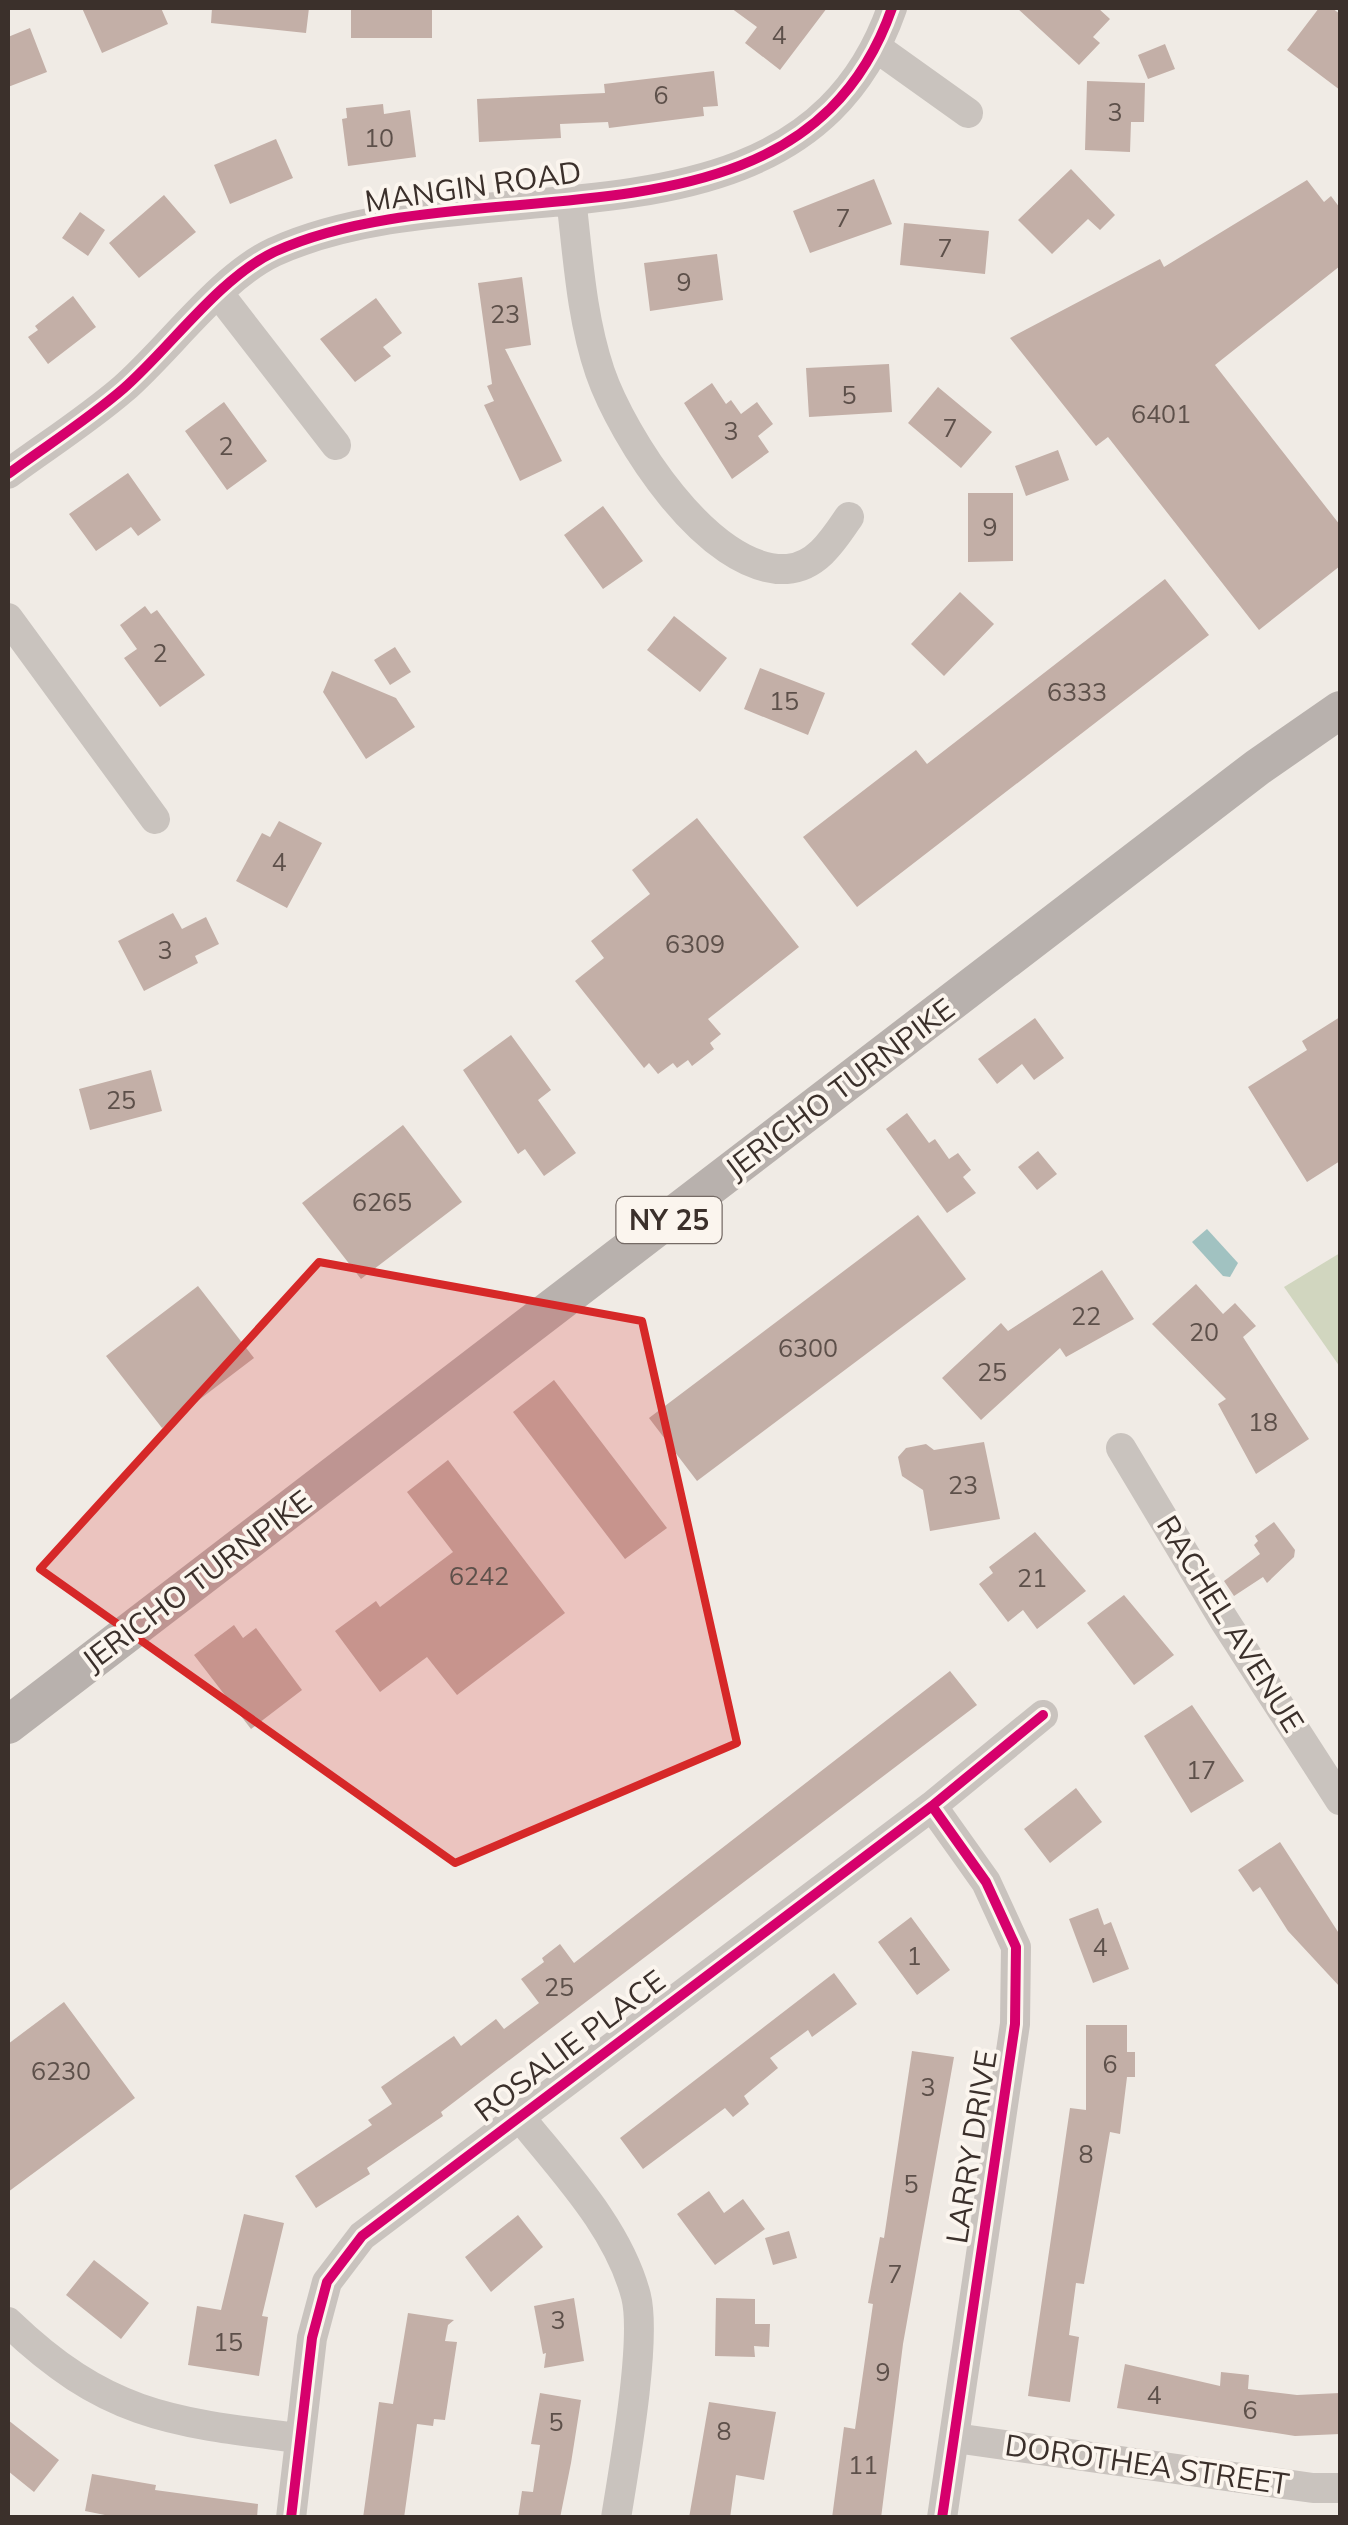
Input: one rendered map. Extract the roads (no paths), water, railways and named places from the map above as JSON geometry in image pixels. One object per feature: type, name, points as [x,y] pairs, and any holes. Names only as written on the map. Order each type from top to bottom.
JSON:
[{"type":"main road","name":"JERICHO TURNPIKE","points":[[8,1725],[1258,767],[1340,710]]},
{"type":"street","name":"MANGIN ROAD","points":[[8,474],[122,390],[219,294],[272,253],[347,229],[663,188],[730,172],[777,150],[823,114],[878,48],[892,8]]},
{"type":"street","points":[[878,48],[968,113]]},
{"type":"street","points":[[571,198],[584,309],[600,371],[621,423],[655,474],[712,538],[750,560],[788,569],[824,553],[849,517]]},
{"type":"street","points":[[219,294],[336,445]]},
{"type":"street","points":[[8,618],[155,820]]},
{"type":"street","name":"RACHEL AVENUE","points":[[1122,1448],[1224,1620],[1340,1800]]},
{"type":"street","name":"ROSALIE PLACE","points":[[291,2518],[297,2438],[312,2338],[327,2282],[362,2236],[932,1806],[1044,1714]]},
{"type":"street","name":"LARRY DRIVE","points":[[932,1806],[986,1882],[1016,1947],[1015,2024],[942,2518]]},
{"type":"street","points":[[519,2116],[588,2203],[622,2256],[637,2299],[636,2351],[616,2518]]},
{"type":"street","points":[[8,2322],[69,2376],[136,2411],[208,2427],[297,2438]]},
{"type":"street","name":"DOROTHEA STREET","points":[[954,2438],[1314,2488],[1340,2488]]},
{"type":"water","points":[[1207,1229],[1238,1263],[1230,1277],[1223,1276],[1192,1242]]}]
